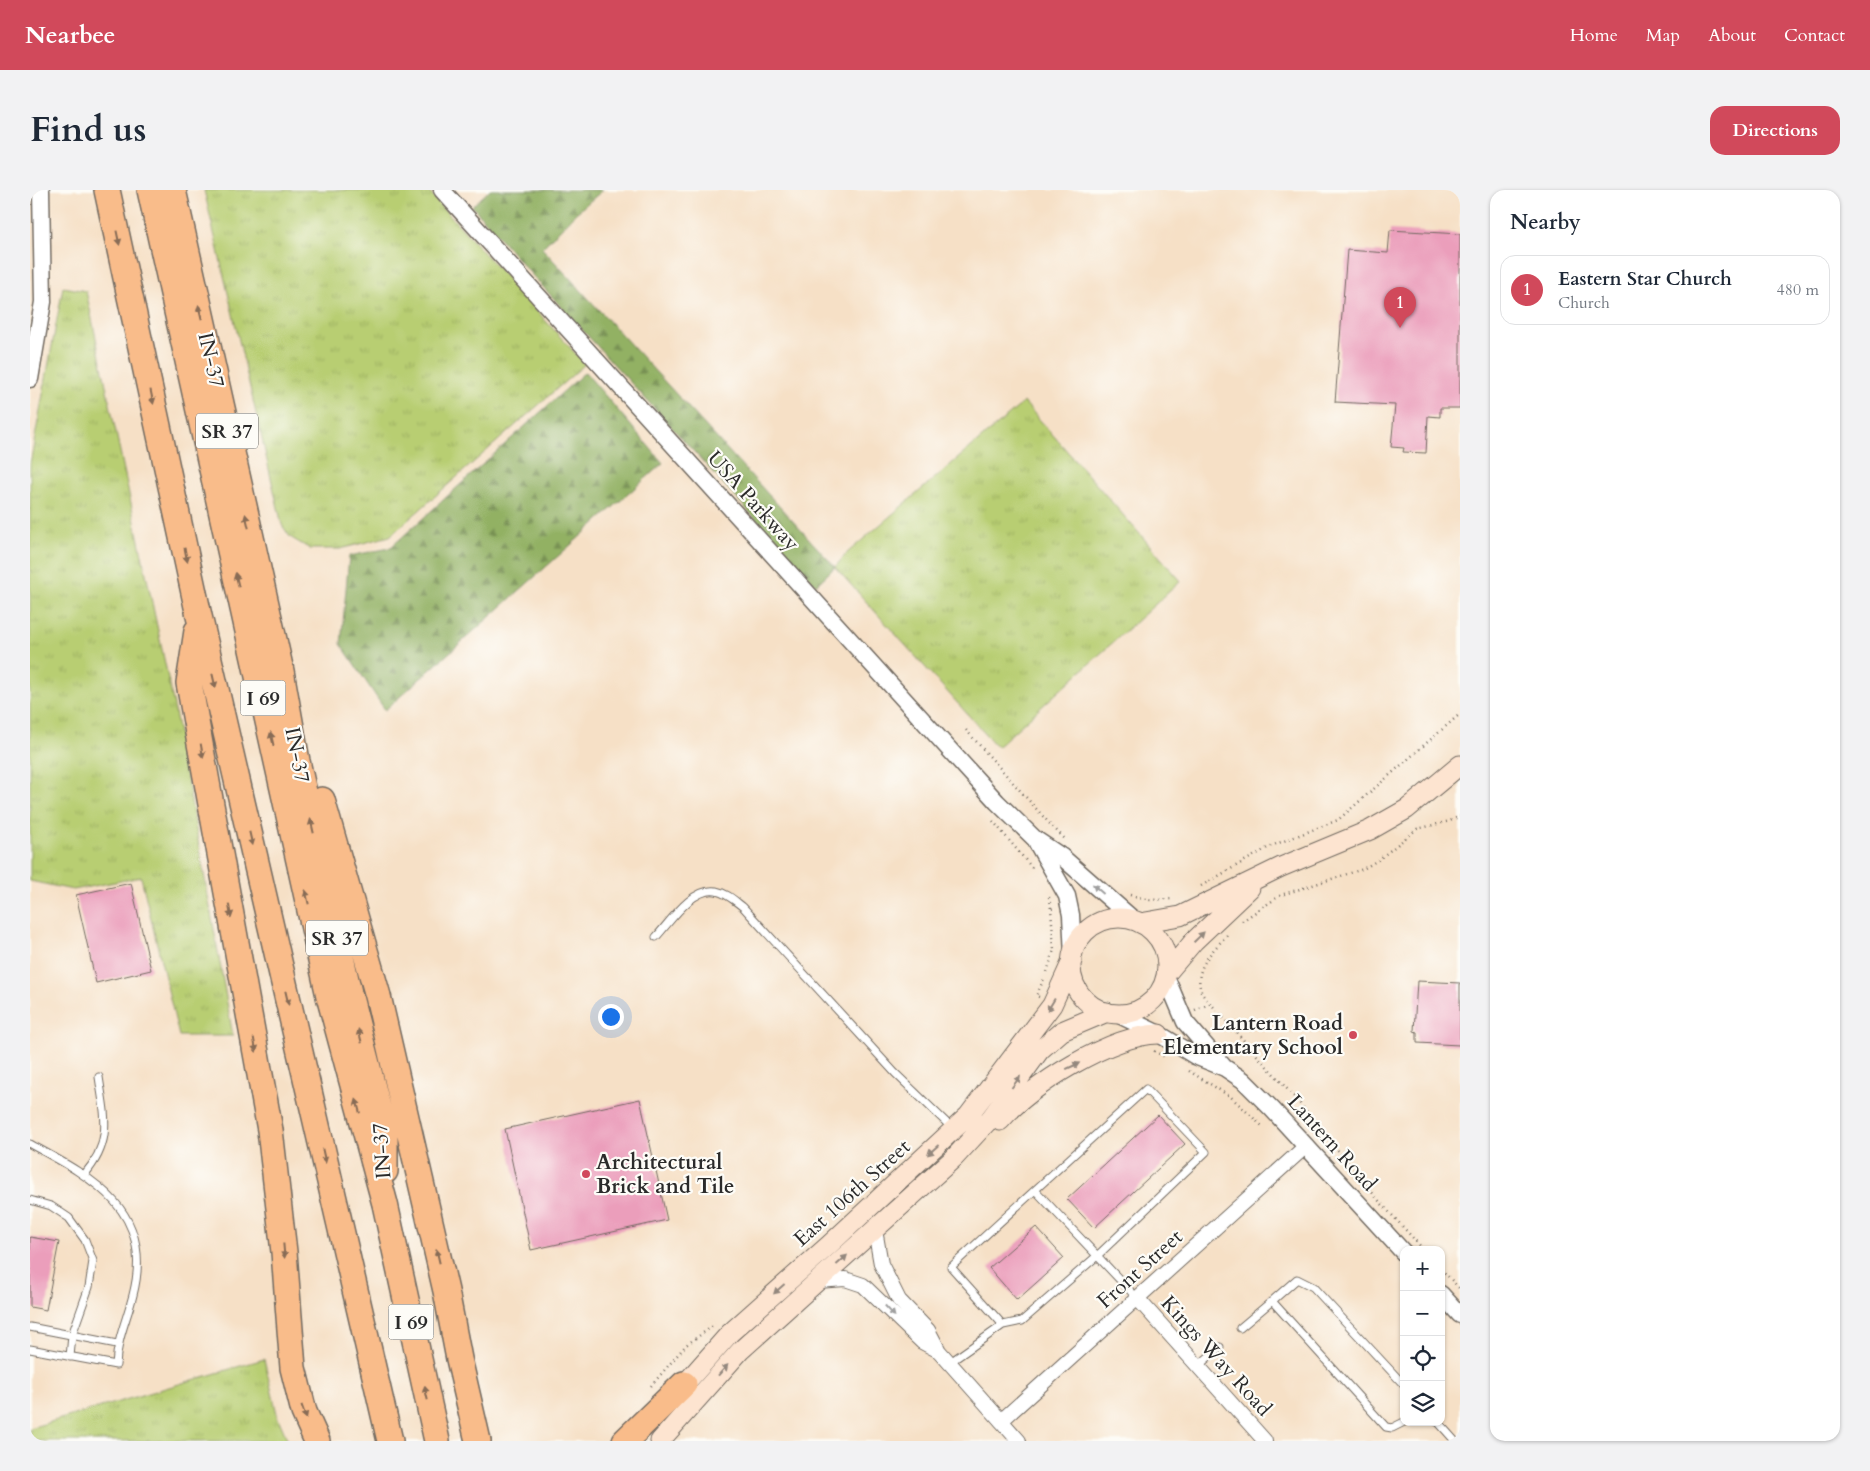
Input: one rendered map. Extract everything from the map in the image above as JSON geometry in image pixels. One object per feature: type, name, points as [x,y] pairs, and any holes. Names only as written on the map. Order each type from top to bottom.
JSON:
[{"type":"highway","name":"I 69","points":[[108,190],[199,616],[390,1441]]},
{"type":"highway","name":"I 69","points":[[150,190],[329,996],[384,1204],[437,1441]]},
{"type":"highway","name":"IN-37","points":[[174,190],[282,671],[304,790],[349,993],[385,1135],[384,1204]]},
{"type":"highway","points":[[199,616],[189,683],[270,1130],[284,1252],[289,1342],[293,1368],[304,1412],[317,1441]]},
{"type":"highway","points":[[282,671],[303,735],[378,996],[446,1291],[478,1441]]},
{"type":"highway","points":[[446,1291],[482,1420],[490,1441]]},
{"type":"highway","points":[[624,1441],[684,1384]]},
{"type":"main road","points":[[1262,877],[1194,941],[1166,975],[1159,992],[1148,1004],[1133,1012],[1112,1013],[1092,1005],[1080,993],[1073,978],[1072,958],[1083,935],[1096,924],[1111,919],[1138,922],[1180,916],[1262,877],[1388,821],[1424,796],[1460,765]]},
{"type":"main road","points":[[1138,922],[1154,933],[1164,948],[1166,975]]},
{"type":"main road","name":"East 106th Street","points":[[638,1441],[684,1384],[730,1333],[954,1130],[1052,1005],[1072,958]]},
{"type":"main road","name":"East 106th Street","points":[[660,1441],[740,1351],[954,1158],[990,1119],[1040,1050],[1062,1031],[1112,1013]]},
{"type":"main road","points":[[954,1158],[978,1148],[1013,1106],[1047,1080],[1132,1037],[1155,1042]]},
{"type":"street","points":[[30,379],[43,302],[41,190]]},
{"type":"street","name":"USA Parkway","points":[[442,190],[981,785],[1035,839],[1068,862],[1138,922]]},
{"type":"street","points":[[30,218],[41,240]]},
{"type":"street","name":"USA Parkway","points":[[1035,839],[1067,896],[1071,915],[1072,958]]},
{"type":"street","name":"Lantern Road","points":[[1166,975],[1185,1022],[1225,1068],[1260,1096],[1400,1249]]},
{"type":"street","name":"Lantern Road","points":[[1112,1013],[1155,1042],[1225,1068]]},
{"type":"street","name":"Front Street","points":[[1001,1421],[1306,1146]]},
{"type":"street","points":[[875,1230],[881,1264],[899,1300],[928,1330],[939,1351],[949,1363],[1019,1441]]},
{"type":"street","points":[[818,1281],[845,1279],[863,1284],[922,1342],[939,1351]]},
{"type":"street","name":"Kings Way Road","points":[[1137,1298],[1265,1441]]},
{"type":"street","points":[[1445,1298],[1460,1315]]},
{"type":"lane","points":[[656,937],[696,896],[715,891],[728,895],[743,907],[894,1073],[954,1130]]},
{"type":"lane","points":[[84,1175],[96,1162],[105,1142],[106,1123],[99,1077]]},
{"type":"lane","points":[[949,1363],[1003,1325],[1022,1321],[1097,1256],[1206,1152],[1146,1089],[951,1267],[1003,1325]]},
{"type":"lane","points":[[30,1144],[84,1175],[119,1205],[134,1235],[139,1264],[133,1295],[117,1344],[116,1365],[30,1349]]},
{"type":"lane","points":[[1035,1190],[1137,1298]]},
{"type":"lane","points":[[30,1200],[51,1206],[69,1218],[85,1240],[93,1261],[88,1286],[72,1335],[70,1357]]},
{"type":"lane","points":[[1240,1328],[1297,1279],[1313,1287],[1400,1381]]},
{"type":"lane","points":[[1272,1300],[1386,1427],[1392,1428],[1400,1424]]},
{"type":"lane","points":[[30,1327],[117,1344]]},
{"type":"lane","points":[[1198,1366],[1220,1347]]},
{"type":"lane","points":[[1442,1426],[1455,1441]]},
{"type":"path","points":[[1196,889],[1264,850],[1301,833],[1338,820],[1460,714]]},
{"type":"path","points":[[966,730],[1048,823],[1070,843]]},
{"type":"path","points":[[989,816],[1037,874]]},
{"type":"path","points":[[1236,926],[1276,898],[1363,869],[1378,860],[1417,829],[1450,821],[1460,816]]},
{"type":"path","points":[[1042,1000],[1036,996],[1052,960],[1054,926],[1046,889]]},
{"type":"path","points":[[1128,894],[1150,900],[1177,898]]},
{"type":"path","points":[[1051,909],[1059,907]]},
{"type":"path","points":[[1229,932],[1200,971],[1200,988],[1210,1004],[1297,1100],[1380,1202],[1420,1246]]},
{"type":"path","points":[[1193,1010],[1210,1004]]},
{"type":"path","points":[[1155,1042],[1166,1058]]},
{"type":"path","points":[[1181,1066],[1231,1097],[1263,1127]]},
{"type":"path","points":[[1445,1273],[1460,1289]]},
{"type":"green space","points":[[204,190],[427,190],[585,364],[390,536],[340,549],[310,549],[290,537],[282,525]]},
{"type":"green space","points":[[490,190],[603,190],[576,213],[542,248],[835,567],[816,585],[521,263],[472,206]]},
{"type":"green space","points":[[63,287],[86,291],[174,706],[233,1036],[179,1036],[141,877],[73,890],[30,881],[30,464]]},
{"type":"green space","points":[[585,372],[663,463],[385,710],[341,644],[349,556],[390,548]]},
{"type":"green space","points":[[1024,402],[1181,581],[997,747],[835,567],[847,553]]},
{"type":"green space","points":[[264,1359],[278,1418],[288,1441],[30,1441],[30,1428]]},
{"type":"building","points":[[1390,230],[1460,234],[1460,408],[1440,408],[1440,417],[1428,416],[1426,453],[1403,452],[1404,448],[1391,447],[1395,405],[1335,402],[1347,250],[1388,253]]},
{"type":"building","points":[[131,883],[151,970],[96,983],[76,895]]},
{"type":"building","points":[[1417,981],[1460,983],[1460,1045],[1417,1043],[1417,1032],[1414,1031]]},
{"type":"building","name":"Architectural Brick and Tile","points":[[640,1099],[667,1220],[531,1250],[505,1129]]},
{"type":"building","points":[[1158,1115],[1185,1144],[1094,1228],[1067,1199]]},
{"type":"building","points":[[1036,1227],[1064,1258],[1017,1300],[989,1268]]},
{"type":"building","points":[[30,1237],[59,1242],[46,1310],[30,1307]]},
{"type":"place","name":"Eastern Star Church","points":[[1400,328]]},
{"type":"place","name":"Lantern Road Elementary School","points":[[1353,1035]]},
{"type":"place","name":"Architectural Brick and Tile","points":[[586,1174]]}]
